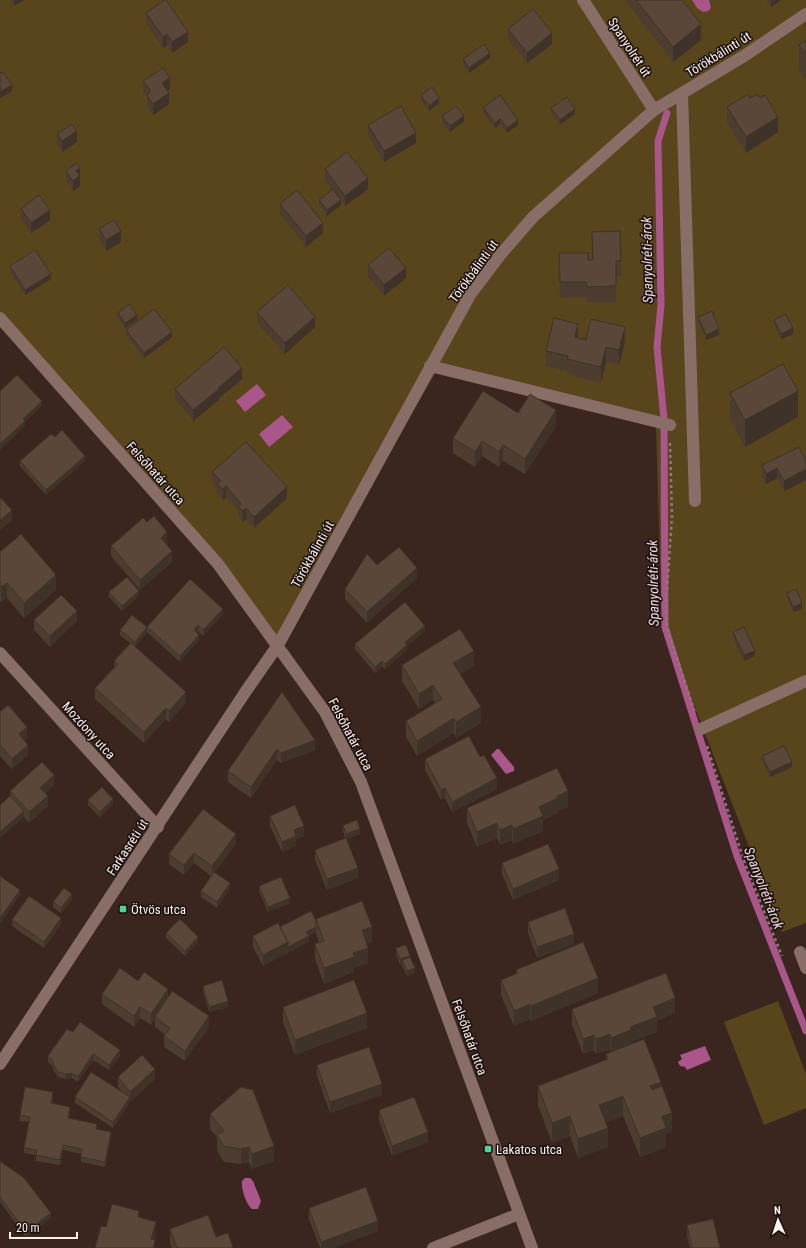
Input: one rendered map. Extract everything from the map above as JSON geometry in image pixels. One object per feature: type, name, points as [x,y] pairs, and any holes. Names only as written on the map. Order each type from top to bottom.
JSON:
[{"type":"street","name":"Spanyolrét út","points":[[583,0],[654,110]]},
{"type":"street","name":"Törökbálinti út","points":[[278,645],[470,295],[501,254],[533,217],[654,110],[744,56],[806,14]]},
{"type":"street","points":[[682,93],[695,501]]},
{"type":"street","name":"Felsőhatár utca","points":[[0,318],[218,564],[325,712],[361,782],[532,1248]]},
{"type":"street","points":[[430,366],[670,425]]},
{"type":"street","name":"Farkasréti út","points":[[0,1064],[278,645]]},
{"type":"street","name":"Mozdony utca","points":[[0,653],[158,827]]},
{"type":"street","points":[[701,729],[806,681]]},
{"type":"street","points":[[800,952],[806,968]]},
{"type":"street","points":[[433,1248],[519,1214]]},
{"type":"path","points":[[670,425],[672,516],[666,605],[667,628],[744,864],[782,956],[800,952]]},
{"type":"shaded area","points":[[0,0],[806,0],[806,923],[782,932],[662,623],[656,427],[437,372],[278,645],[218,564],[0,318]]},
{"type":"shaded area","points":[[692,0],[709,0],[711,8],[708,11],[703,12],[697,8]]},
{"type":"shaded area","points":[[257,384],[266,395],[245,412],[236,401]]},
{"type":"shaded area","points":[[282,415],[293,427],[269,447],[259,434]]},
{"type":"shaded area","points":[[499,749],[514,767],[514,771],[506,774],[491,755]]},
{"type":"shaded area","points":[[778,1001],[806,1074],[806,1108],[764,1125],[724,1022]]},
{"type":"shaded area","points":[[705,1046],[711,1060],[687,1070],[685,1067],[680,1066],[678,1062],[682,1059],[680,1055]]},
{"type":"shaded area","points":[[245,1178],[250,1178],[253,1181],[261,1201],[258,1209],[252,1209],[246,1200],[242,1184],[242,1181]]},
{"type":"building","points":[[165,0],[188,32],[172,42],[167,34],[163,37],[146,13]]},
{"type":"building","points":[[636,0],[682,0],[701,24],[673,47]]},
{"type":"building","points":[[533,9],[552,33],[527,53],[508,29]]},
{"type":"building","points":[[806,40],[806,54],[799,45]]},
{"type":"building","points":[[484,44],[490,53],[469,68],[463,59]]},
{"type":"building","points":[[163,68],[170,78],[162,83],[169,93],[153,104],[147,95],[151,91],[143,81]]},
{"type":"building","points":[[3,72],[12,85],[0,92],[0,73]]},
{"type":"building","points":[[432,87],[439,98],[429,106],[421,95]]},
{"type":"building","points":[[748,94],[750,98],[758,94],[760,98],[765,95],[778,117],[746,137],[727,107]]},
{"type":"building","points":[[500,95],[518,120],[507,128],[500,119],[495,123],[483,108]]},
{"type":"building","points":[[567,97],[575,109],[560,120],[551,108]]},
{"type":"building","points":[[401,106],[416,133],[384,151],[368,125]]},
{"type":"building","points":[[456,106],[464,116],[450,126],[442,116]]},
{"type":"building","points":[[72,124],[77,131],[62,141],[57,134]]},
{"type":"building","points":[[347,152],[368,178],[345,196],[325,169]]},
{"type":"building","points":[[76,163],[80,168],[76,171],[80,175],[73,181],[66,171]]},
{"type":"building","points":[[333,189],[341,200],[327,210],[319,200]]},
{"type":"building","points":[[297,190],[323,223],[306,236],[280,204]]},
{"type":"building","points":[[39,195],[50,210],[31,223],[21,209]]},
{"type":"building","points":[[114,220],[121,231],[106,240],[99,229]]},
{"type":"building","points":[[620,231],[621,261],[616,261],[616,286],[587,287],[586,282],[560,282],[559,253],[588,253],[588,260],[593,260],[592,232]]},
{"type":"building","points":[[389,248],[406,268],[384,285],[368,265]]},
{"type":"building","points":[[35,250],[51,274],[25,290],[10,266]]},
{"type":"building","points":[[288,285],[315,317],[285,343],[257,312]]},
{"type":"building","points":[[129,304],[137,315],[125,323],[118,313]]},
{"type":"building","points":[[154,309],[172,332],[144,353],[126,330]]},
{"type":"building","points":[[712,311],[719,329],[706,335],[698,317]]},
{"type":"building","points":[[785,314],[793,328],[781,334],[774,320]]},
{"type":"building","points":[[554,318],[578,324],[575,337],[586,340],[591,319],[625,327],[619,350],[606,347],[601,367],[567,359],[568,356],[546,351]]},
{"type":"building","points":[[224,347],[242,368],[193,410],[175,389]]},
{"type":"building","points":[[783,364],[798,391],[745,420],[730,393]]},
{"type":"building","points":[[17,375],[42,401],[23,419],[25,421],[0,444],[0,391]]},
{"type":"building","points":[[483,391],[518,413],[530,394],[556,410],[525,459],[503,445],[499,452],[482,441],[475,452],[453,438]]},
{"type":"building","points":[[62,430],[85,456],[46,490],[20,461],[51,434],[55,437]]},
{"type":"building","points":[[246,442],[287,487],[254,517],[246,508],[243,511],[238,506],[241,504],[226,486],[223,489],[217,484],[221,481],[212,472]]},
{"type":"building","points":[[799,447],[806,461],[806,469],[784,481],[777,468],[766,474],[762,465]]},
{"type":"building","points":[[0,497],[12,510],[0,521]]},
{"type":"building","points":[[154,516],[167,532],[161,538],[172,551],[140,580],[111,546],[143,518],[147,522]]},
{"type":"building","points":[[21,534],[56,575],[24,603],[7,583],[1,587],[0,586],[0,552]]},
{"type":"building","points":[[399,547],[417,568],[367,612],[345,589],[367,554],[377,565]]},
{"type":"building","points":[[127,577],[139,591],[122,606],[109,592]]},
{"type":"building","points":[[190,579],[223,609],[203,630],[198,625],[194,630],[199,635],[180,656],[147,627]]},
{"type":"building","points":[[796,589],[802,603],[793,607],[787,593]]},
{"type":"building","points":[[61,595],[77,611],[50,636],[34,620]]},
{"type":"building","points":[[405,602],[425,626],[405,642],[407,645],[385,664],[382,661],[375,667],[355,644]]},
{"type":"building","points":[[132,615],[147,627],[135,642],[120,630]]},
{"type":"building","points":[[744,627],[755,651],[744,655],[733,632]]},
{"type":"building","points":[[460,629],[474,651],[453,663],[481,707],[456,722],[454,718],[417,741],[406,721],[442,699],[433,685],[419,694],[402,665]]},
{"type":"building","points":[[131,643],[186,692],[169,711],[166,708],[144,732],[95,688],[118,664],[114,661]]},
{"type":"building","points":[[282,692],[315,740],[281,753],[277,749],[251,787],[228,771]]},
{"type":"building","points":[[8,705],[27,727],[19,734],[28,745],[12,759],[0,745],[0,712]]},
{"type":"building","points":[[469,736],[480,757],[484,755],[497,778],[452,802],[445,788],[441,790],[425,759]]},
{"type":"building","points":[[784,746],[792,762],[770,772],[762,756]]},
{"type":"building","points":[[42,762],[54,775],[40,788],[48,796],[29,812],[10,791]]},
{"type":"building","points":[[557,768],[568,791],[557,796],[558,798],[539,807],[543,816],[513,829],[512,825],[500,830],[497,823],[477,832],[467,808]]},
{"type":"building","points":[[102,787],[113,799],[100,812],[88,800]]},
{"type":"building","points":[[10,796],[24,811],[0,832],[0,805]]},
{"type":"building","points":[[295,805],[304,826],[294,830],[296,836],[282,842],[270,816]]},
{"type":"building","points":[[203,809],[236,834],[212,866],[194,853],[184,865],[169,854]]},
{"type":"building","points":[[357,820],[360,829],[346,834],[343,825]]},
{"type":"building","points":[[346,838],[358,868],[327,879],[315,850]]},
{"type":"building","points":[[548,844],[559,869],[513,889],[502,863]]},
{"type":"building","points":[[214,872],[230,883],[217,902],[201,891]]},
{"type":"building","points":[[0,876],[20,890],[0,918]]},
{"type":"building","points":[[281,877],[290,898],[268,907],[259,886]]},
{"type":"building","points":[[64,888],[72,894],[61,908],[53,902]]},
{"type":"building","points":[[29,896],[61,918],[44,942],[12,920]]},
{"type":"building","points":[[362,901],[372,927],[362,930],[368,948],[353,953],[354,957],[324,968],[315,944],[324,941],[316,919]]},
{"type":"building","points":[[565,908],[574,934],[537,947],[528,922]]},
{"type":"building","points":[[311,911],[316,921],[316,927],[306,932],[309,936],[288,947],[288,942],[280,927]]},
{"type":"building","points":[[180,919],[198,937],[185,951],[166,933]]},
{"type":"building","points":[[278,923],[288,942],[263,955],[253,936]]},
{"type":"building","points":[[583,942],[598,978],[531,1006],[530,1004],[514,1011],[501,980],[518,973],[516,970]]},
{"type":"building","points":[[406,945],[410,956],[400,959],[396,948]]},
{"type":"building","points":[[410,957],[415,968],[407,971],[402,960]]},
{"type":"building","points":[[120,968],[138,981],[144,972],[168,989],[151,1014],[140,1007],[134,1016],[102,994]]},
{"type":"building","points":[[666,973],[675,998],[653,1007],[657,1017],[630,1027],[631,1030],[611,1038],[610,1034],[596,1039],[594,1035],[583,1039],[572,1009]]},
{"type":"building","points":[[222,980],[228,1001],[209,1007],[203,986]]},
{"type":"building","points":[[354,980],[367,1013],[295,1040],[283,1007]]},
{"type":"building","points":[[172,991],[209,1016],[185,1051],[164,1036],[170,1028],[155,1017]]},
{"type":"building","points":[[80,1022],[120,1050],[109,1065],[93,1054],[78,1077],[72,1073],[66,1074],[58,1072],[52,1059],[48,1056],[67,1029],[73,1032]]},
{"type":"building","points":[[644,1039],[661,1082],[650,1086],[652,1090],[662,1086],[672,1113],[662,1116],[666,1128],[640,1138],[623,1096],[599,1105],[608,1128],[578,1139],[570,1116],[552,1123],[538,1086],[608,1059],[606,1054]]},
{"type":"building","points":[[369,1047],[382,1084],[330,1102],[317,1065]]},
{"type":"building","points":[[142,1055],[155,1069],[130,1092],[118,1077]]},
{"type":"building","points":[[91,1072],[130,1097],[113,1122],[75,1097]]},
{"type":"building","points":[[25,1087],[53,1092],[51,1103],[70,1107],[68,1118],[97,1124],[96,1129],[111,1132],[105,1162],[81,1157],[82,1149],[63,1145],[60,1160],[36,1155],[37,1150],[24,1148],[30,1117],[20,1115]]},
{"type":"building","points":[[241,1087],[253,1090],[274,1146],[252,1154],[249,1147],[241,1149],[224,1146],[217,1135],[224,1131],[210,1114]]},
{"type":"building","points":[[414,1097],[428,1132],[392,1146],[379,1110]]},
{"type":"building","points":[[0,1161],[24,1178],[51,1213],[26,1232],[0,1197]]},
{"type":"building","points":[[366,1187],[378,1221],[321,1242],[309,1208]]},
{"type":"building","points":[[112,1204],[139,1211],[138,1217],[156,1222],[151,1239],[155,1240],[153,1248],[95,1248],[101,1226],[106,1227]]},
{"type":"building","points":[[208,1215],[216,1237],[228,1233],[233,1248],[177,1248],[170,1229]]},
{"type":"building","points":[[713,1219],[720,1248],[692,1248],[687,1225]]},
{"type":"waterway","name":"Spanyolréti-árok","points":[[667,113],[658,141],[661,305],[657,347],[664,419],[665,627],[737,856],[806,1031]]},
{"type":"place","name":"Ötvös utca","points":[[123,909]]},
{"type":"place","name":"Lakatos utca","points":[[488,1149]]}]
